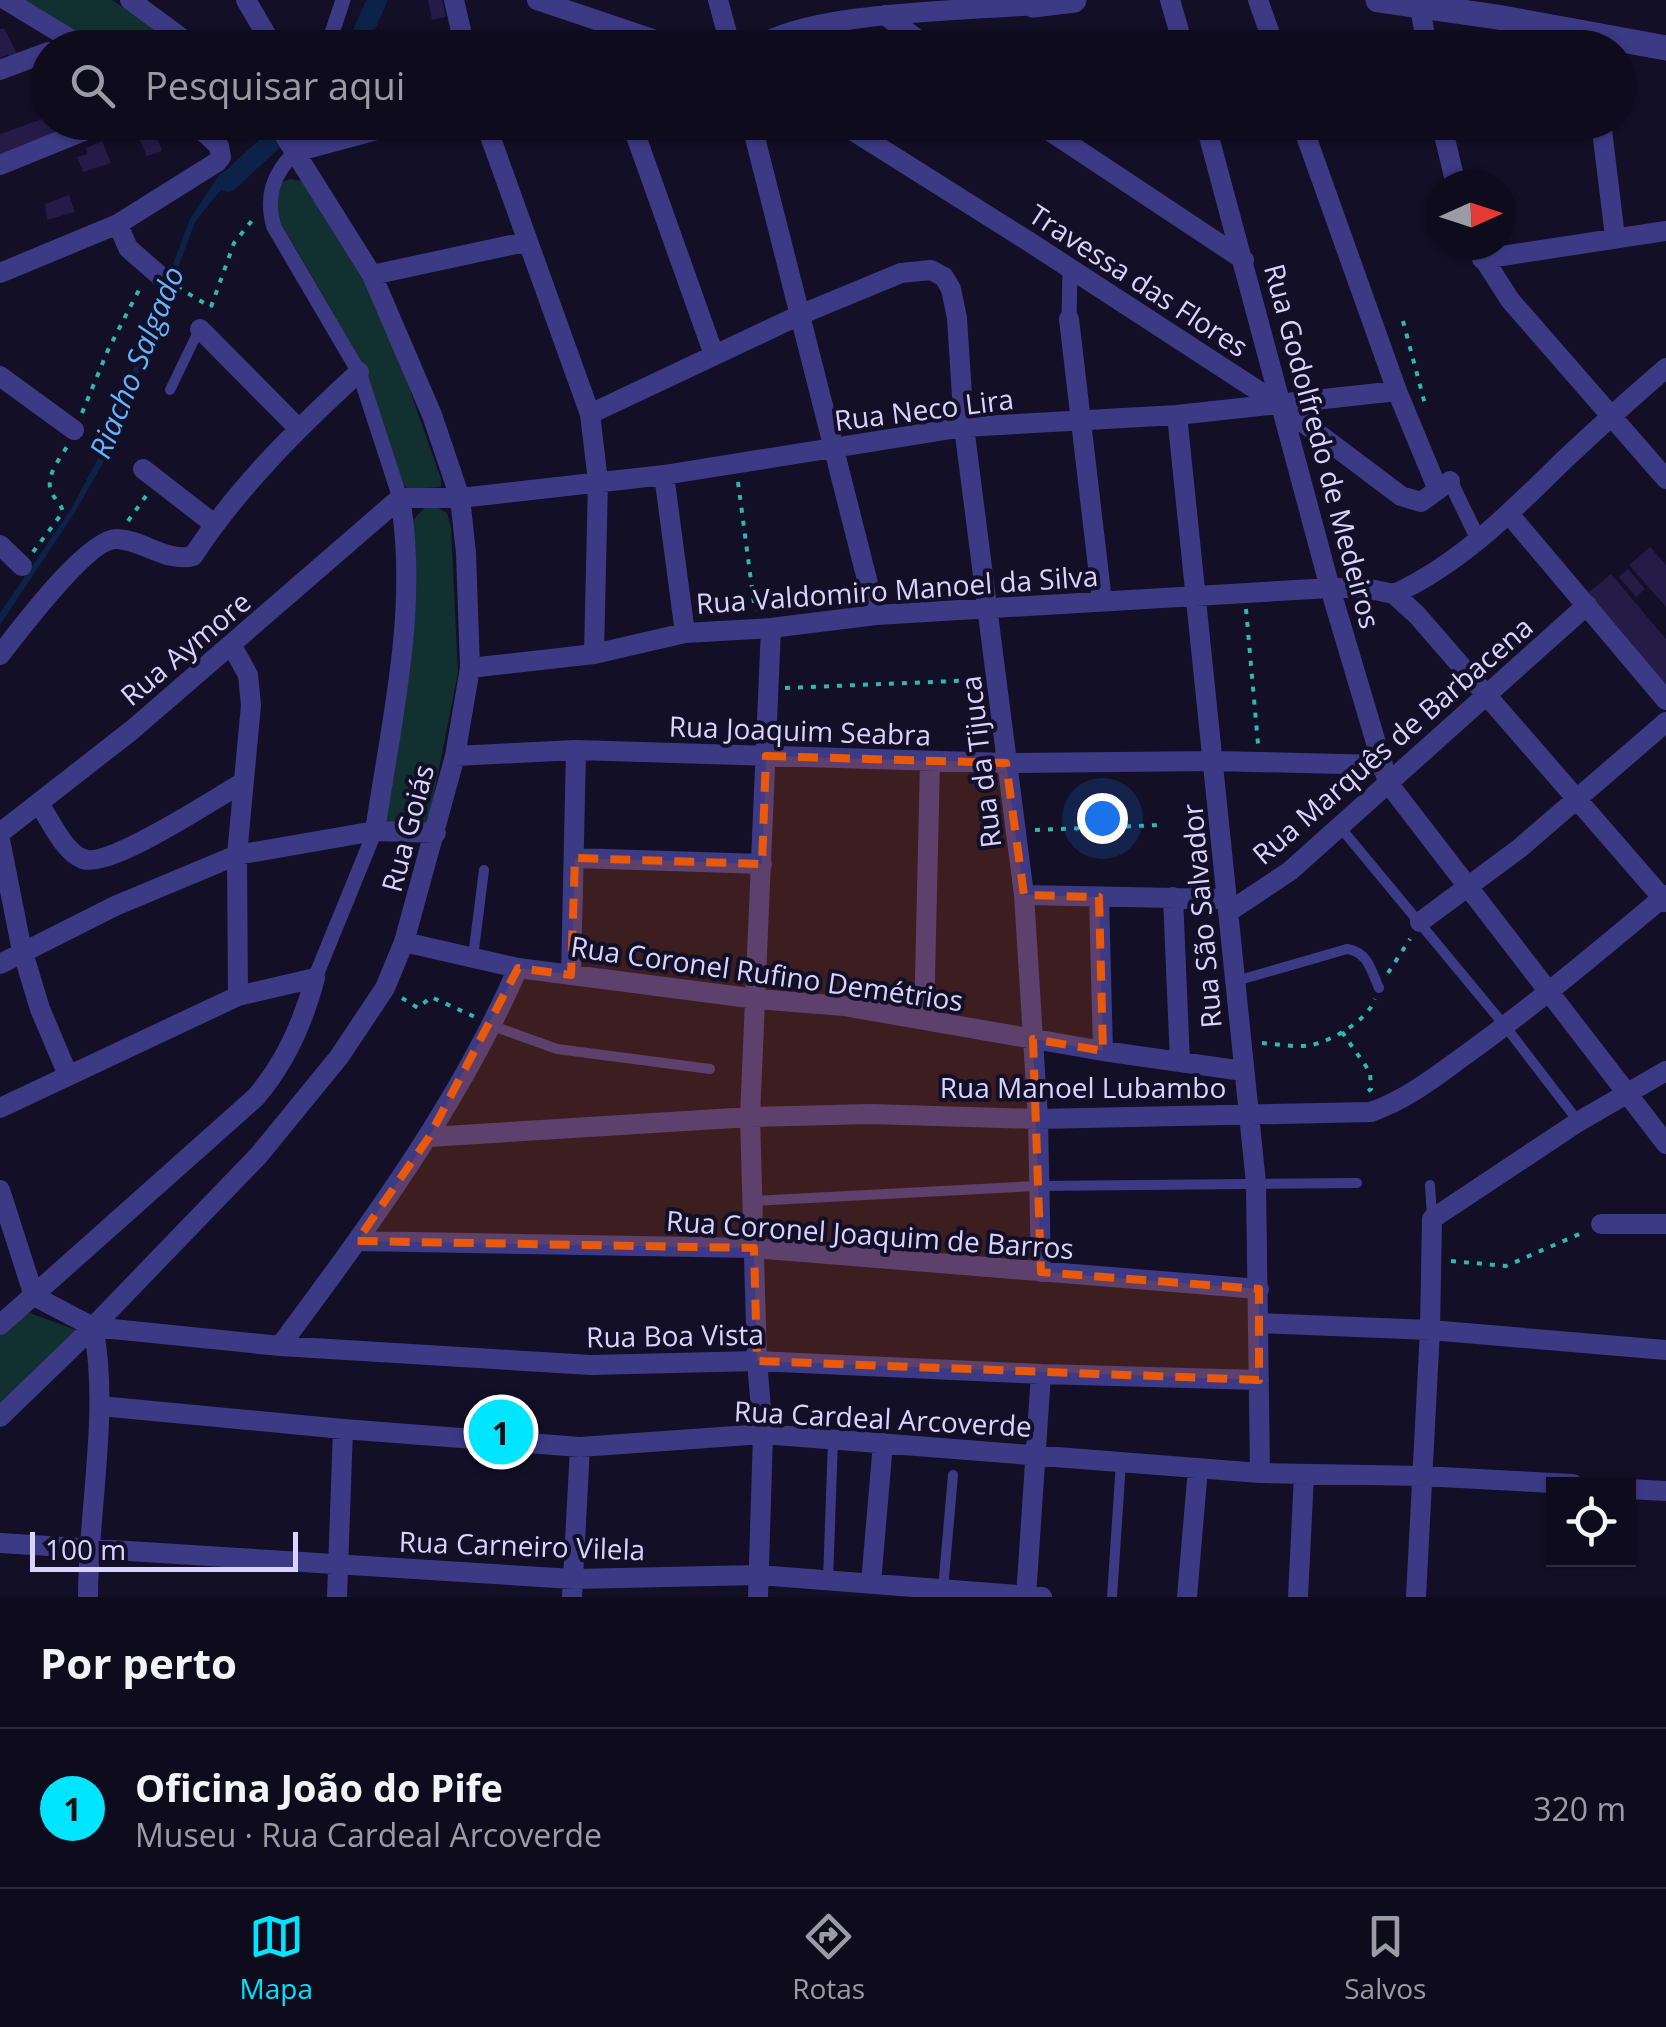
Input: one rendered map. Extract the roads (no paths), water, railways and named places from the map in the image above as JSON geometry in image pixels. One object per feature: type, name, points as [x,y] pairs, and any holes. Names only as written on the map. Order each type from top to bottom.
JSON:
[{"type":"street","points":[[6,0],[51,30]]},
{"type":"street","points":[[130,0],[171,30]]},
{"type":"street","points":[[246,0],[264,30]]},
{"type":"street","points":[[332,30],[342,0]]},
{"type":"street","points":[[454,0],[461,30]]},
{"type":"street","points":[[537,0],[629,30]]},
{"type":"street","points":[[718,0],[726,30]]},
{"type":"street","points":[[798,30],[877,10],[1074,0]]},
{"type":"street","points":[[1170,0],[1179,30]]},
{"type":"street","points":[[1258,0],[1268,30]]},
{"type":"street","points":[[1378,0],[1427,5],[1545,30]]},
{"type":"street","points":[[877,10],[905,30]]},
{"type":"street","points":[[618,26],[619,30]]},
{"type":"street","points":[[1636,45],[1666,48]]},
{"type":"street","points":[[0,70],[30,59]]},
{"type":"street","points":[[0,165],[62,140]]},
{"type":"street","points":[[0,273],[118,224],[220,160],[220,146],[213,140]]},
{"type":"street","name":"Rua Goiás","points":[[0,1417],[259,1155],[338,1058],[385,988],[404,942],[455,756],[470,668],[460,498],[432,414],[372,275],[288,140]]},
{"type":"street","points":[[325,140],[293,147],[278,169],[268,208],[274,227],[358,372],[400,498]]},
{"type":"street","points":[[491,140],[590,414],[598,482],[594,654]]},
{"type":"street","points":[[637,140],[714,356]]},
{"type":"street","points":[[756,140],[876,614]]},
{"type":"street","name":"Travessa das Flores","points":[[867,140],[1280,405],[1401,496],[1421,502],[1444,486]]},
{"type":"street","points":[[1063,140],[1244,260]]},
{"type":"street","name":"Rua Godolfredo de Medeiros","points":[[1210,140],[1330,588],[1386,774]]},
{"type":"street","points":[[1307,140],[1397,391],[1444,486],[1478,539]]},
{"type":"street","points":[[1445,140],[1452,170]]},
{"type":"street","points":[[1604,140],[1614,237]]},
{"type":"street","points":[[118,224],[128,248],[160,276]]},
{"type":"street","points":[[1516,248],[1666,231]]},
{"type":"street","points":[[372,275],[525,242]]},
{"type":"street","points":[[1483,260],[1510,300],[1666,479]]},
{"type":"street","name":"Rua da Tijuca","points":[[802,314],[901,273],[918,270],[931,270],[944,277],[951,289],[964,427],[1024,895],[1038,1120],[1041,1272]]},
{"type":"street","points":[[1070,270],[1069,319],[1102,601]]},
{"type":"street","points":[[590,414],[802,314]]},
{"type":"street","points":[[200,330],[298,428]]},
{"type":"street","points":[[1665,898],[1443,641],[1394,594],[1418,584],[1509,514],[1666,368]]},
{"type":"street","points":[[0,655],[51,592],[95,549],[116,538],[178,558],[194,556],[214,524],[298,428],[358,372]]},
{"type":"street","points":[[0,376],[74,430]]},
{"type":"street","name":"Rua Neco Lira","points":[[400,498],[460,498],[664,475],[964,427],[1177,415],[1397,391]]},
{"type":"street","name":"Rua São Salvador","points":[[1177,415],[1256,1182],[1260,1473]]},
{"type":"street","points":[[150,475],[214,524]]},
{"type":"street","points":[[664,475],[684,632]]},
{"type":"street","name":"Rua Goiás","points":[[375,832],[404,637],[404,522],[400,498]]},
{"type":"street","name":"Rua Aymore","points":[[0,837],[232,646],[400,498]]},
{"type":"street","points":[[1509,514],[1666,700]]},
{"type":"street","name":"Rua Valdomiro Manoel da Silva","points":[[470,668],[594,654],[684,632],[764,628],[876,614],[1330,588],[1365,588],[1394,594]]},
{"type":"street","name":"Rua Marquês de Barbacena","points":[[1229,905],[1290,871],[1340,826],[1386,774],[1587,605]]},
{"type":"street","points":[[758,1597],[763,1434],[750,1117],[770,689],[764,628]]},
{"type":"street","points":[[232,646],[248,675],[251,705],[237,855],[238,996]]},
{"type":"street","points":[[1420,922],[1579,800],[1666,722]]},
{"type":"street","points":[[571,974],[576,750]]},
{"type":"street","name":"Rua Joaquim Seabra","points":[[455,756],[576,750],[930,762],[1214,762],[1386,774]]},
{"type":"street","points":[[924,1020],[930,762]]},
{"type":"street","points":[[1386,774],[1467,888],[1666,1144]]},
{"type":"street","points":[[40,804],[70,849],[85,860],[95,860],[130,848],[242,783]]},
{"type":"street","points":[[0,1326],[269,1082],[298,1030],[315,978],[375,832]]},
{"type":"street","points":[[0,964],[114,906],[237,855],[375,832],[436,833]]},
{"type":"street","points":[[0,837],[40,1010],[68,1074]]},
{"type":"street","points":[[576,858],[762,864]]},
{"type":"street","points":[[1024,895],[1173,897],[1229,905]]},
{"type":"street","points":[[1099,897],[1103,1052]]},
{"type":"street","points":[[1173,897],[1180,1062]]},
{"type":"street","name":"Rua Manoel Lubambo","points":[[429,1138],[750,1117],[870,1114],[1038,1120],[1248,1113],[1360,1114],[1394,1104],[1420,1089],[1665,898]]},
{"type":"street","name":"Rua Coronel Rufino Demétrios","points":[[404,942],[518,968],[757,999],[844,1006],[1103,1052],[1243,1071]]},
{"type":"street","points":[[280,1346],[429,1138],[493,1026],[518,968]]},
{"type":"street","points":[[0,1108],[238,996],[315,978]]},
{"type":"street","points":[[1416,1597],[1432,1219],[1578,1122],[1666,1071]]},
{"type":"street","points":[[0,1190],[34,1296],[93,1327],[100,1406],[88,1547],[88,1597]]},
{"type":"street","points":[[1600,1224],[1666,1224]]},
{"type":"street","name":"Rua Coronel Joaquim de Barros","points":[[357,1241],[754,1248],[1259,1289]]},
{"type":"street","points":[[1260,1323],[1430,1330],[1666,1350]]},
{"type":"street","name":"Rua Boa Vista","points":[[93,1327],[280,1346],[591,1364],[757,1360],[1259,1380]]},
{"type":"street","points":[[1026,1596],[1041,1374]]},
{"type":"street","name":"Rua Cardeal Arcoverde","points":[[100,1406],[580,1447],[763,1434],[1260,1473],[1546,1483]]},
{"type":"street","points":[[336,1597],[343,1429]]},
{"type":"street","points":[[871,1584],[883,1443]]},
{"type":"street","points":[[572,1588],[580,1447]]},
{"type":"street","points":[[1187,1597],[1198,1468]]},
{"type":"street","points":[[1298,1597],[1304,1475]]},
{"type":"street","points":[[1636,1490],[1666,1492]]},
{"type":"street","name":"Rua Carneiro Vilela","points":[[0,1543],[338,1565],[572,1588],[758,1574],[1042,1597]]},
{"type":"lane","points":[[170,390],[200,330]]},
{"type":"lane","points":[[1340,826],[1505,1026],[1578,1122]]},
{"type":"lane","points":[[473,956],[484,870]]},
{"type":"lane","points":[[1236,981],[1347,949],[1366,958],[1379,988]]},
{"type":"lane","points":[[493,1026],[558,1049],[710,1069]]},
{"type":"lane","points":[[752,1201],[1037,1186],[1357,1184]]},
{"type":"lane","points":[[1430,1185],[1432,1219]]},
{"type":"lane","points":[[828,1580],[833,1439]]},
{"type":"lane","points":[[1112,1597],[1121,1462]]},
{"type":"lane","points":[[943,1589],[953,1475]]},
{"type":"water","points":[[243,158],[250,167],[218,193],[195,222],[108,454],[75,512],[0,625],[0,613],[71,509],[102,451],[190,219],[219,175]]},
{"type":"waterway","name":"Riacho Salgado","points":[[364,30],[377,0]]},
{"type":"waterway","name":"Riacho Salgado","points":[[228,182],[274,140]]},
{"type":"place","name":"Oficina João do Pife","points":[[501,1432]]}]
